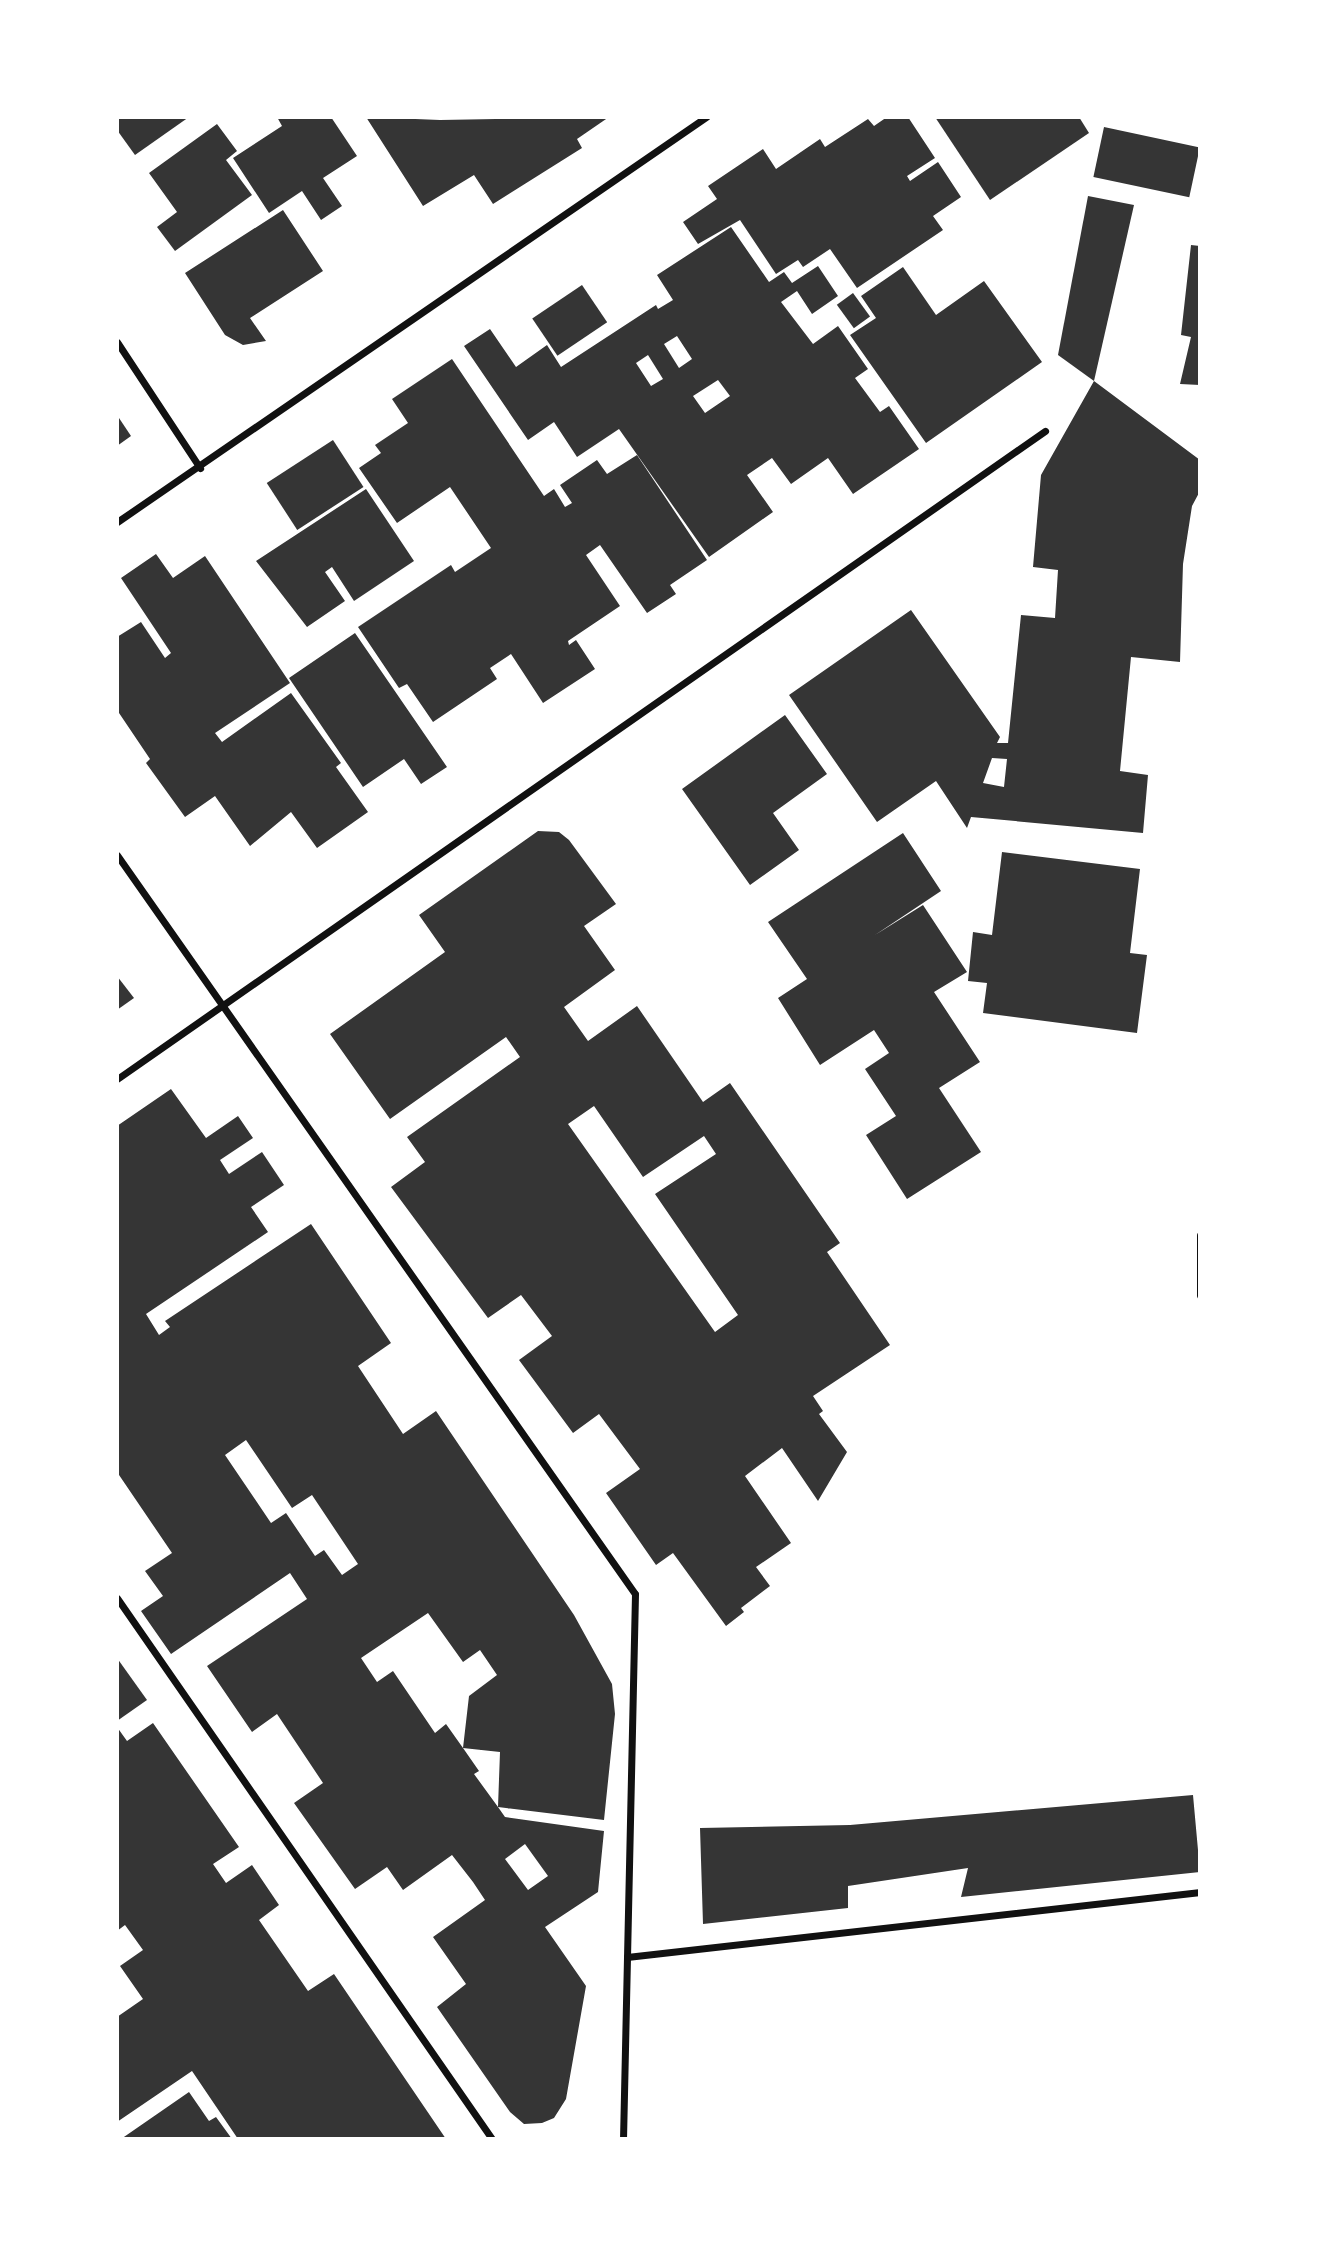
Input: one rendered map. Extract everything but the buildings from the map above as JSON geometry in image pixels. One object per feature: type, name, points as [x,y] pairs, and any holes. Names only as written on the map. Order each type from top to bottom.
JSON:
[{"type":"street","points":[[117,522],[200,468],[706,117]]},
{"type":"street","points":[[117,342],[200,468]]},
{"type":"street","points":[[117,1079],[1045,431]]},
{"type":"street","points":[[117,855],[635,1594],[623,2139]]},
{"type":"street","points":[[1200,1235],[1200,1295]]},
{"type":"street","points":[[117,1598],[492,2139]]},
{"type":"street","points":[[627,1957],[1200,1892]]}]
